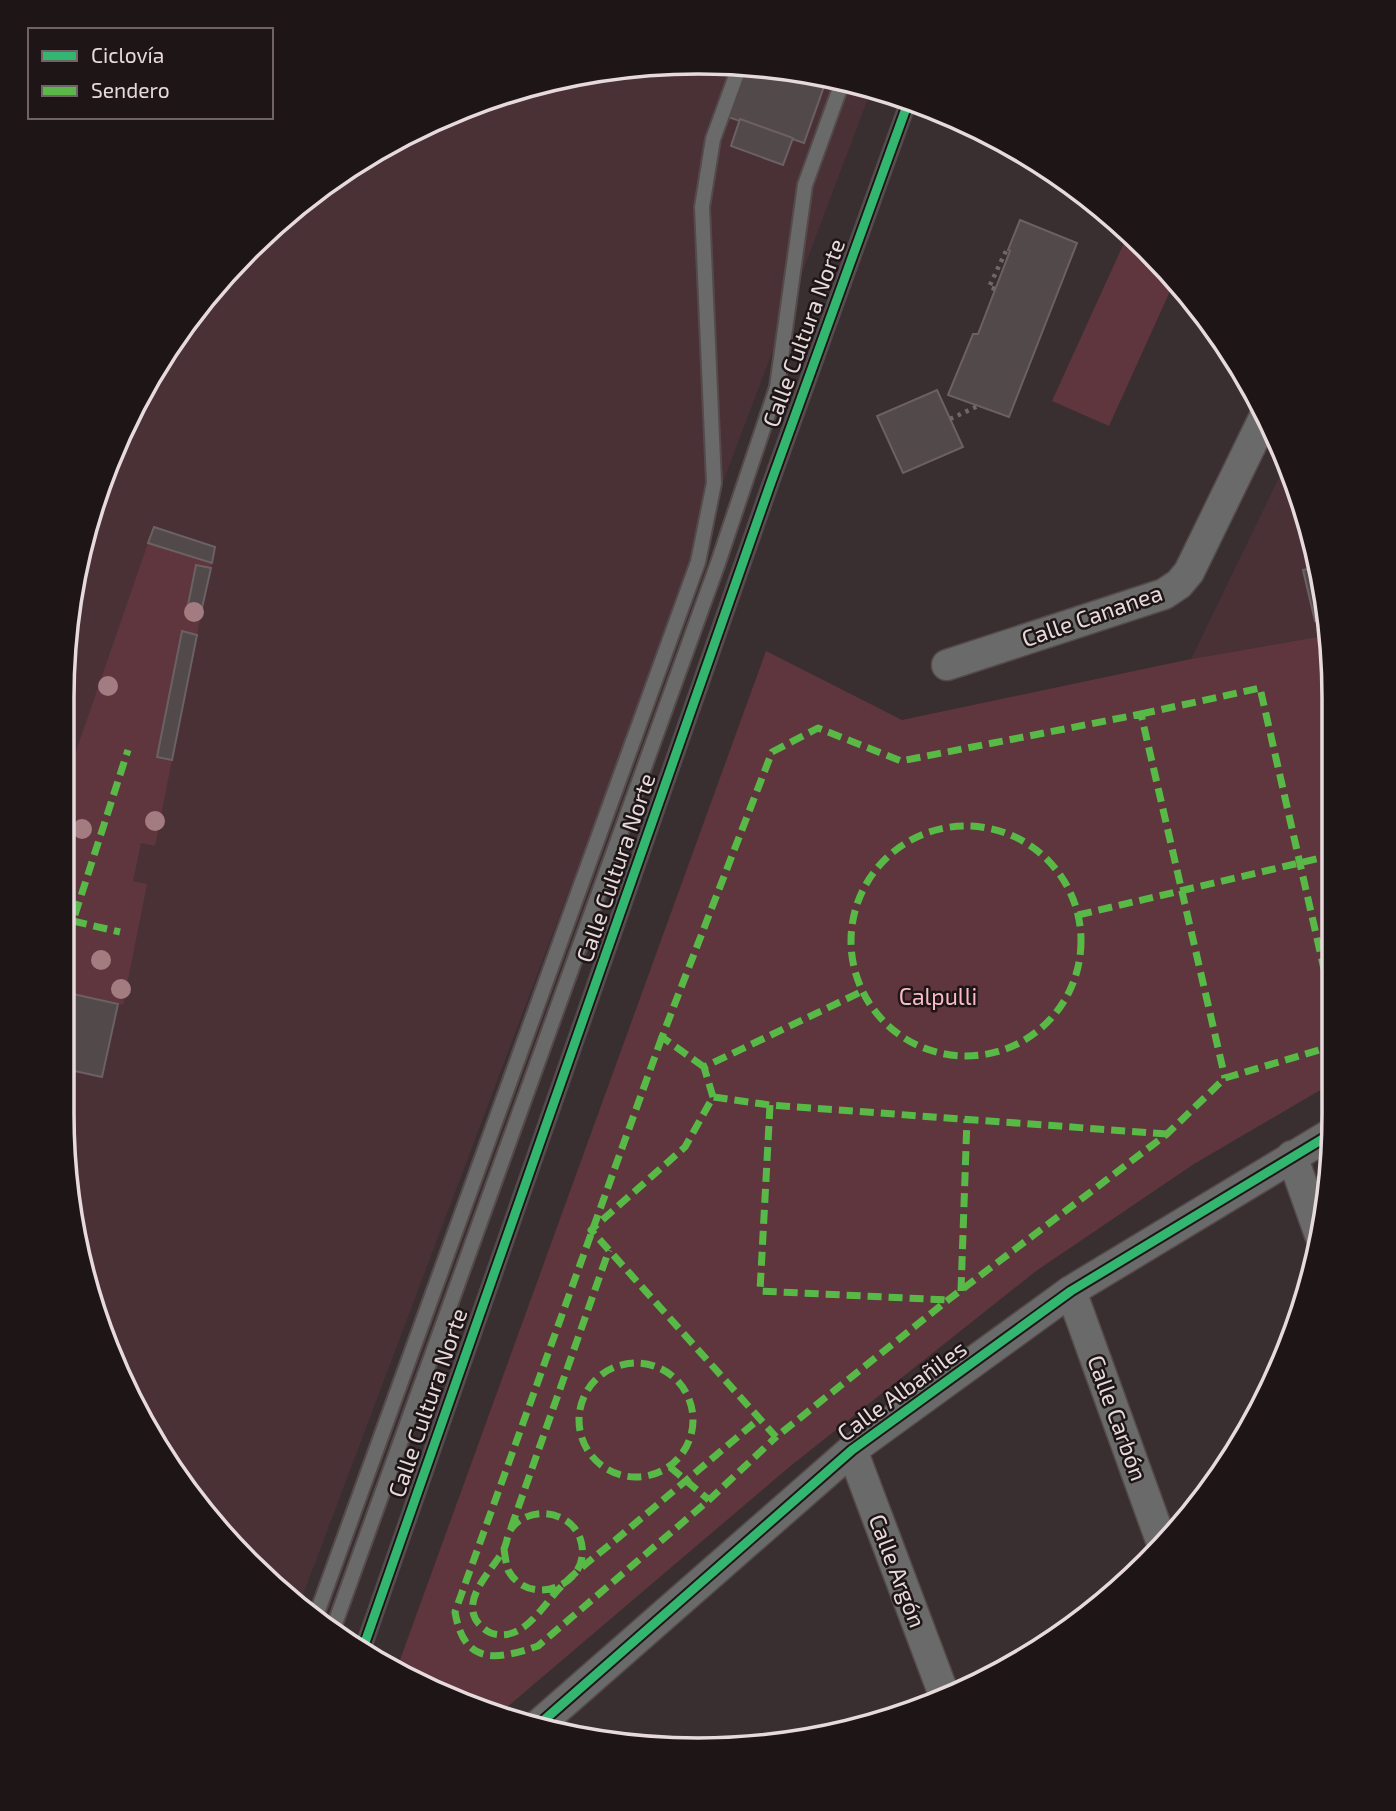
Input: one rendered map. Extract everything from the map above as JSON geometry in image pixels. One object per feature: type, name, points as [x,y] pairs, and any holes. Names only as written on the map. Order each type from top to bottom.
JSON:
[{"type":"street","name":"Calle Cananea","points":[[947,665],[1164,594],[1179,584],[1189,572],[1260,426]]},
{"type":"street","name":"Calle Albañiles","points":[[546,1718],[852,1450],[1071,1291],[1321,1139]]},
{"type":"street","points":[[1292,1156],[1314,1217]]},
{"type":"street","name":"Calle Carbón","points":[[1071,1291],[1159,1535]]},
{"type":"street","name":"Calle Argón","points":[[852,1450],[941,1688]]},
{"type":"lane","points":[[319,1609],[698,562],[714,483],[702,207],[713,139],[736,75]]},
{"type":"lane","points":[[336,1621],[713,576],[777,387],[805,185],[840,90]]},
{"type":"lane","name":"Calle Cultura Norte","points":[[365,1641],[761,512],[906,109]]},
{"type":"path","points":[[995,289],[989,287],[1006,251]]},
{"type":"path","points":[[950,419],[978,406]]},
{"type":"shaded area","points":[[657,75],[739,75],[780,79],[820,85],[868,98],[303,1596],[256,1555],[228,1525],[179,1460],[157,1425],[121,1352],[95,1275],[85,1235],[75,1154],[74,1113],[75,657],[85,576],[107,497],[121,459],[157,386],[179,351],[228,286],[256,256],[286,228],[351,179],[422,138],[459,121],[536,95],[576,85]]},
{"type":"shaded area","points":[[1281,474],[1311,576],[1319,637],[1191,659]]},
{"type":"green space","points":[[1125,242],[1171,289],[1109,426],[1052,401]]},
{"type":"green space","points":[[148,543],[212,563],[211,568],[196,565],[188,605],[202,608],[197,635],[181,632],[157,756],[172,760],[155,846],[141,843],[133,881],[147,884],[123,1005],[74,994],[74,757]]},
{"type":"green space","name":"Calpulli","points":[[1319,637],[1322,698],[1322,1089],[1194,1164],[1036,1271],[788,1468],[507,1707],[459,1690],[400,1661],[766,651],[902,720],[1191,659]]},
{"type":"building","points":[[743,75],[824,86],[804,143],[728,117]]},
{"type":"building","points":[[740,119],[793,138],[783,165],[731,146]]},
{"type":"building","points":[[1020,220],[1077,243],[1009,417],[948,395],[973,334],[978,334]]},
{"type":"building","points":[[937,390],[963,447],[903,473],[877,416]]},
{"type":"building","points":[[154,527],[215,547],[212,563],[148,543]]},
{"type":"building","points":[[196,565],[211,568],[202,608],[188,605]]},
{"type":"building","points":[[1309,569],[1317,620],[1315,621],[1303,570]]},
{"type":"building","points":[[182,631],[197,635],[172,760],[157,757]]},
{"type":"building","points":[[74,994],[118,1004],[102,1077],[74,1071]]},
{"type":"marked path","points":[[1141,714],[1260,688],[1322,960]]},
{"type":"marked path","points":[[704,1067],[662,1037],[772,752],[818,728],[901,761],[1141,714],[1225,1078]]},
{"type":"marked path","points":[[74,918],[128,750]]},
{"type":"marked path","points":[[966,826],[1010,835],[1039,852],[1055,868],[1076,908],[1081,941],[1072,985],[1055,1014],[1039,1030],[999,1051],[966,1056],[922,1047],[893,1030],[877,1014],[856,974],[851,941],[860,897],[877,868],[893,852],[933,831],[966,826]]},
{"type":"marked path","points":[[1078,915],[1322,858]]},
{"type":"marked path","points":[[74,921],[120,932]]},
{"type":"marked path","points":[[713,1097],[704,1067],[863,991]]},
{"type":"marked path","points":[[662,1037],[455,1612],[459,1630],[466,1642],[474,1650],[496,1656],[538,1646],[709,1500],[776,1437]]},
{"type":"marked path","points":[[1167,1134],[1225,1078],[1322,1049]]},
{"type":"marked path","points":[[713,1097],[770,1105],[1167,1134],[948,1300],[776,1437],[591,1230],[685,1147],[713,1097]]},
{"type":"marked path","points":[[770,1105],[760,1291],[948,1300]]},
{"type":"marked path","points":[[961,1291],[967,1119]]},
{"type":"marked path","points":[[511,1528],[609,1250]]},
{"type":"marked path","points":[[636,1363],[658,1367],[676,1380],[689,1398],[693,1420],[689,1442],[676,1460],[658,1473],[636,1477],[614,1473],[596,1460],[583,1442],[579,1420],[583,1398],[596,1380],[614,1367],[636,1363]]},
{"type":"marked path","points":[[504,1549],[508,1570],[518,1582],[531,1589],[545,1590],[558,1586],[570,1579],[579,1568],[582,1554],[580,1538],[567,1521],[548,1514],[528,1516],[518,1521],[511,1529],[504,1549],[480,1585],[473,1605],[479,1624],[489,1632],[502,1635],[512,1633],[529,1623],[557,1591],[565,1583],[573,1575],[759,1419]]},
{"type":"marked path","points":[[670,1467],[709,1500]]},
{"type":"cycle path","points":[[365,1641],[770,485],[906,109]]},
{"type":"cycle path","points":[[546,1718],[852,1450],[1071,1291],[1321,1140]]}]
